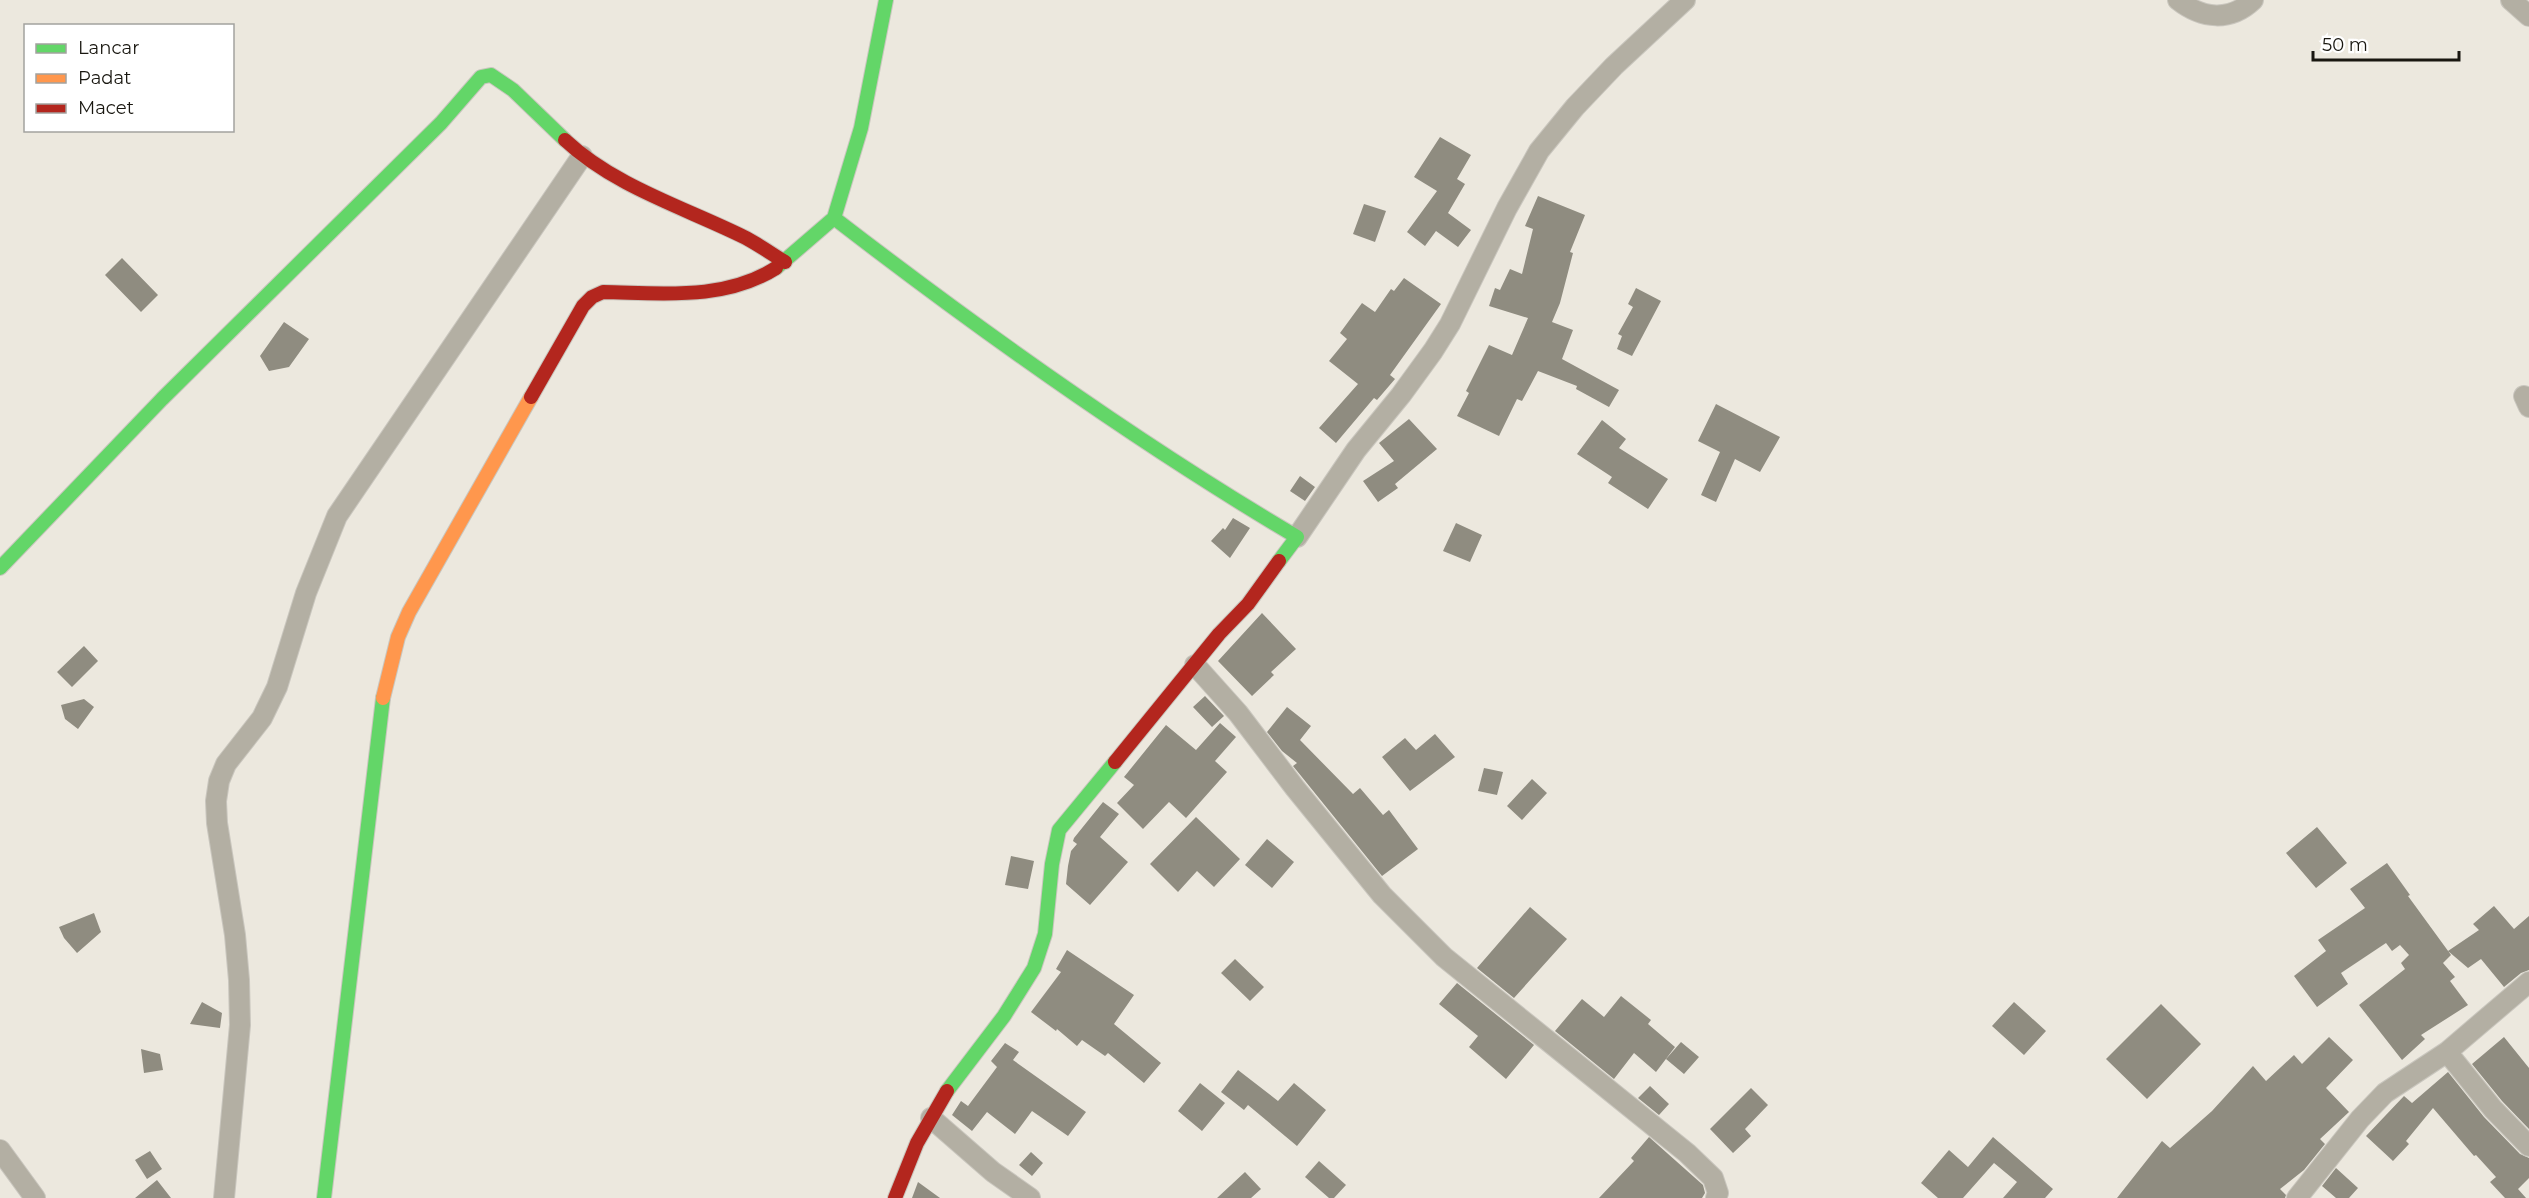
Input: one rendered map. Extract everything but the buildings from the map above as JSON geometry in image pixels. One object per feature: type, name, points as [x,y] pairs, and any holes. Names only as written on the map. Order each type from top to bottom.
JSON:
[{"type":"street","points":[[324,1198],[381,705],[398,637],[409,612],[583,306],[592,297],[612,291],[694,294],[740,286],[760,278],[784,262],[834,218],[861,128],[886,0]]},
{"type":"street","points":[[895,1198],[912,1151],[931,1118],[1000,1022],[1034,968],[1048,919],[1052,852],[1059,830],[1219,634],[1248,604],[1356,450],[1433,351],[1539,151],[1575,107],[1614,66],[1685,0]]},
{"type":"street","points":[[2178,0],[2202,15],[2211,16],[2233,14],[2253,0]]},
{"type":"street","points":[[2511,0],[2529,16]]},
{"type":"street","points":[[0,568],[162,399],[441,123],[481,77],[491,75],[507,84],[582,156],[636,188],[747,239],[784,262]]},
{"type":"street","points":[[224,1198],[240,1025],[235,935],[217,823],[216,801],[219,782],[226,764],[261,718],[277,687],[306,593],[337,516],[582,156]]},
{"type":"street","points":[[834,218],[917,282],[1132,433],[1213,487],[1297,537]]},
{"type":"street","points":[[1195,665],[1238,713],[1295,789],[1382,895],[1411,926],[1444,957],[1687,1153],[1713,1178],[1718,1193],[1716,1198]]},
{"type":"street","points":[[2297,1198],[2373,1104],[2385,1093],[2447,1052],[2529,982]]},
{"type":"street","points":[[2447,1052],[2486,1101],[2529,1146]]},
{"type":"street","points":[[931,1118],[993,1172],[1030,1198]]},
{"type":"street","points":[[0,1150],[35,1198]]},
{"type":"traffic: fast","points":[[776,268],[834,218],[861,128],[886,0]]},
{"type":"traffic: fast","points":[[0,568],[162,399],[441,123],[481,77],[491,75],[513,90],[565,140]]},
{"type":"traffic: fast","points":[[834,218],[946,303],[1061,385],[1178,463],[1297,537],[1279,561]]},
{"type":"traffic: fast","points":[[324,1198],[383,698]]},
{"type":"traffic: fast","points":[[947,1091],[1004,1016],[1034,968],[1045,934],[1052,864],[1059,830],[1115,762]]},
{"type":"traffic: slow","points":[[383,698],[398,637],[409,612],[531,397]]},
{"type":"traffic: jam","points":[[565,140],[606,171],[628,184],[746,238],[785,262]]},
{"type":"traffic: jam","points":[[531,397],[583,306],[592,297],[603,292],[670,294],[714,290],[756,279],[776,268]]},
{"type":"traffic: jam","points":[[1115,762],[1219,634],[1248,604],[1279,561]]},
{"type":"traffic: jam","points":[[895,1198],[917,1143],[947,1091]]}]
